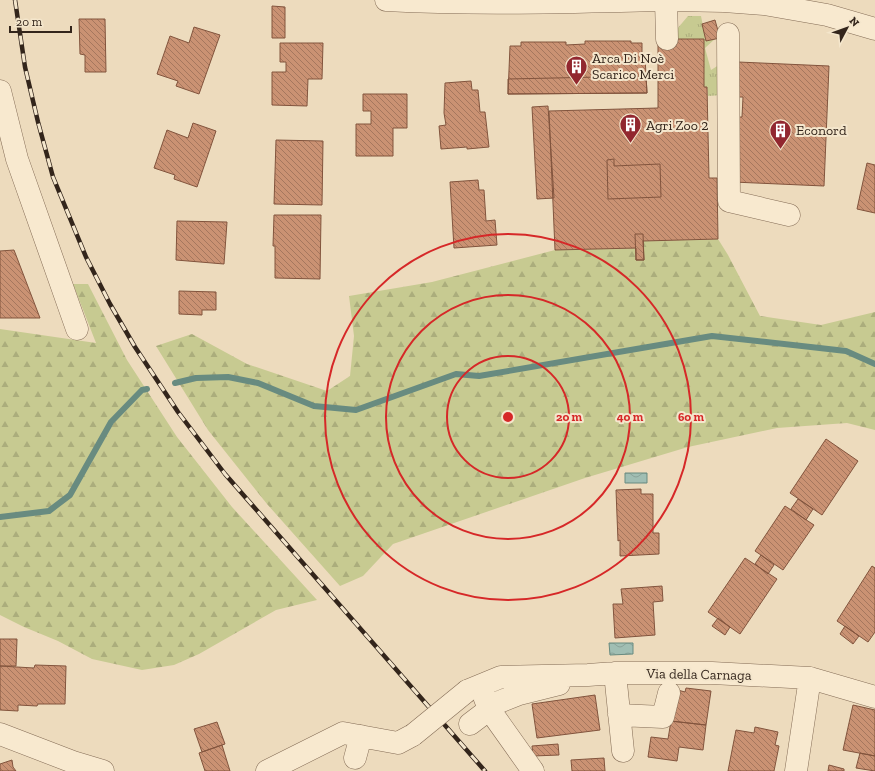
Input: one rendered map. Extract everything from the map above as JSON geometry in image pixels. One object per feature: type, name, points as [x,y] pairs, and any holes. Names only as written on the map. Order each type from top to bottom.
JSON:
[{"type":"street","points":[[386,0],[610,2],[660,0]]},
{"type":"street","points":[[666,0],[667,39]]},
{"type":"street","points":[[674,0],[724,1],[764,4],[827,15],[875,29]]},
{"type":"street","points":[[728,34],[729,201],[789,215]]},
{"type":"street","points":[[0,91],[17,159],[77,330]]},
{"type":"street","points":[[615,673],[623,751]]},
{"type":"street","name":"Via della Carnaga","points":[[274,769],[343,733],[398,743],[413,735],[474,688],[500,677],[615,673],[712,673],[810,678],[875,697]]},
{"type":"street","name":"Via della Carnaga","points":[[470,724],[498,702],[519,694],[588,675]]},
{"type":"street","points":[[796,771],[810,678]]},
{"type":"street","points":[[474,688],[533,771]]},
{"type":"street","points":[[619,715],[663,717],[669,693]]},
{"type":"street","points":[[0,734],[73,762],[103,771]]},
{"type":"street","points":[[355,758],[361,736]]},
{"type":"green space","points":[[688,16],[701,16],[706,41],[715,39],[705,48],[711,70],[722,63],[722,95],[708,96],[707,87],[704,87],[704,39],[676,39],[677,29]]},
{"type":"green space","points":[[718,239],[760,316],[821,325],[875,312],[875,430],[847,423],[777,428],[688,447],[585,478],[393,544],[363,576],[340,586],[267,504],[208,430],[156,346],[192,334],[247,364],[327,391],[350,376],[354,336],[349,296],[432,282],[555,250],[636,248],[636,260],[644,260],[643,241]]},
{"type":"green space","points":[[73,284],[88,284],[127,360],[177,437],[232,507],[317,600],[276,610],[199,654],[174,665],[142,670],[92,659],[58,641],[0,615],[0,329],[96,343]]},
{"type":"water","points":[[625,473],[647,473],[647,483],[625,483]]},
{"type":"water","points":[[609,643],[633,643],[633,654],[610,655]]},
{"type":"building","points":[[272,6],[285,7],[285,38],[272,38]]},
{"type":"building","points":[[79,19],[105,19],[106,72],[85,72],[85,55],[80,54]]},
{"type":"building","points":[[715,20],[720,38],[706,41],[702,24]]},
{"type":"building","points":[[194,27],[220,35],[199,94],[176,86],[178,81],[157,74],[170,36],[189,43]]},
{"type":"building","name":"Agri Zoo 2","points":[[658,39],[704,39],[704,87],[707,87],[709,178],[717,178],[718,239],[643,241],[644,260],[636,260],[636,248],[555,250],[549,111],[658,108]]},
{"type":"building","points":[[585,41],[631,41],[631,43],[642,43],[642,58],[645,57],[647,93],[508,94],[510,46],[521,46],[521,42],[566,42],[566,45],[585,44]]},
{"type":"building","points":[[280,43],[323,43],[322,79],[308,79],[307,106],[272,105],[272,72],[286,72],[286,62],[280,62]]},
{"type":"building","name":"Econord","points":[[738,62],[829,66],[824,186],[733,182],[736,117],[742,117],[743,97],[737,97]]},
{"type":"building","name":"Arca Di Noè Scarico Merci","points":[[646,76],[647,93],[508,94],[508,79]]},
{"type":"building","points":[[471,81],[472,90],[478,90],[480,112],[485,112],[489,147],[441,149],[439,126],[446,125],[444,113],[445,83]]},
{"type":"building","points":[[363,94],[407,94],[407,128],[393,128],[393,156],[356,156],[356,124],[371,124],[371,111],[363,111]]},
{"type":"building","points":[[548,106],[554,198],[537,199],[532,107]]},
{"type":"building","points":[[193,123],[216,131],[197,187],[174,179],[175,175],[154,168],[167,130],[188,138]]},
{"type":"building","points":[[276,140],[323,141],[322,205],[274,204]]},
{"type":"building","points":[[614,159],[614,166],[660,164],[661,197],[608,199],[607,160]]},
{"type":"building","points":[[867,163],[875,165],[875,213],[857,209]]},
{"type":"building","points":[[478,180],[479,190],[484,190],[486,221],[495,220],[497,245],[454,248],[450,182]]},
{"type":"building","points":[[274,215],[321,215],[320,279],[275,278],[275,246],[273,246]]},
{"type":"building","points":[[177,221],[227,222],[224,264],[176,260]]},
{"type":"building","points":[[635,234],[643,234],[644,260],[636,260]]},
{"type":"building","points":[[14,250],[40,318],[0,318],[0,251]]},
{"type":"building","points":[[179,291],[216,292],[216,310],[202,310],[202,315],[179,314]]},
{"type":"building","points":[[826,439],[858,461],[822,515],[790,493]]},
{"type":"building","points":[[641,489],[641,494],[653,494],[653,533],[659,533],[659,554],[620,556],[616,490]]},
{"type":"building","points":[[798,499],[813,509],[806,520],[791,509]]},
{"type":"building","points":[[785,506],[814,525],[783,570],[755,551]]},
{"type":"building","points":[[761,555],[774,565],[768,574],[755,564]]},
{"type":"building","points":[[745,558],[777,579],[740,634],[708,612]]},
{"type":"building","points":[[872,566],[875,568],[875,632],[868,642],[837,621]]},
{"type":"building","points":[[662,586],[663,601],[653,602],[655,635],[615,638],[613,604],[623,604],[621,589]]},
{"type":"building","points":[[718,618],[730,627],[725,635],[712,626]]},
{"type":"building","points":[[845,626],[859,636],[853,644],[840,634]]},
{"type":"building","points":[[0,639],[17,639],[16,666],[0,666]]},
{"type":"building","points":[[35,665],[66,666],[65,704],[38,704],[37,706],[18,705],[18,711],[0,710],[0,666],[34,668]]},
{"type":"building","points":[[686,688],[711,691],[706,725],[670,721],[674,689],[685,692]]},
{"type":"building","points":[[595,695],[600,730],[537,738],[532,704]]},
{"type":"building","points":[[853,705],[875,710],[875,756],[843,750]]},
{"type":"building","points":[[671,721],[706,725],[703,750],[679,747],[677,761],[648,757],[651,737],[668,739]]},
{"type":"building","points":[[217,722],[225,744],[202,752],[194,729]]},
{"type":"building","points":[[755,727],[778,732],[775,745],[779,746],[774,771],[728,771],[736,730],[754,733]]},
{"type":"building","points":[[558,744],[559,755],[533,756],[532,746]]},
{"type":"building","points":[[222,745],[230,771],[205,771],[199,753]]},
{"type":"building","points":[[860,753],[875,756],[875,771],[856,768]]},
{"type":"building","points":[[604,758],[605,771],[572,771],[571,760]]},
{"type":"building","points":[[12,760],[13,767],[16,771],[0,771],[0,764]]},
{"type":"building","points":[[829,765],[844,769],[844,771],[828,771]]},
{"type":"waterway","points":[[175,383],[196,378],[228,377],[258,383],[314,406],[356,410],[456,374],[479,376],[712,336],[846,351],[875,364]]},
{"type":"waterway","points":[[0,517],[49,511],[70,495],[111,422],[142,390],[147,389]]},
{"type":"railway","points":[[15,0],[25,67],[53,177],[86,257],[110,304],[135,347],[178,412],[225,474],[485,771]]},
{"type":"place","name":"Arca Di Noè Scarico Merci","points":[[577,86]]},
{"type":"place","name":"Agri Zoo 2","points":[[630,144]]},
{"type":"place","name":"Econord","points":[[780,150]]}]
